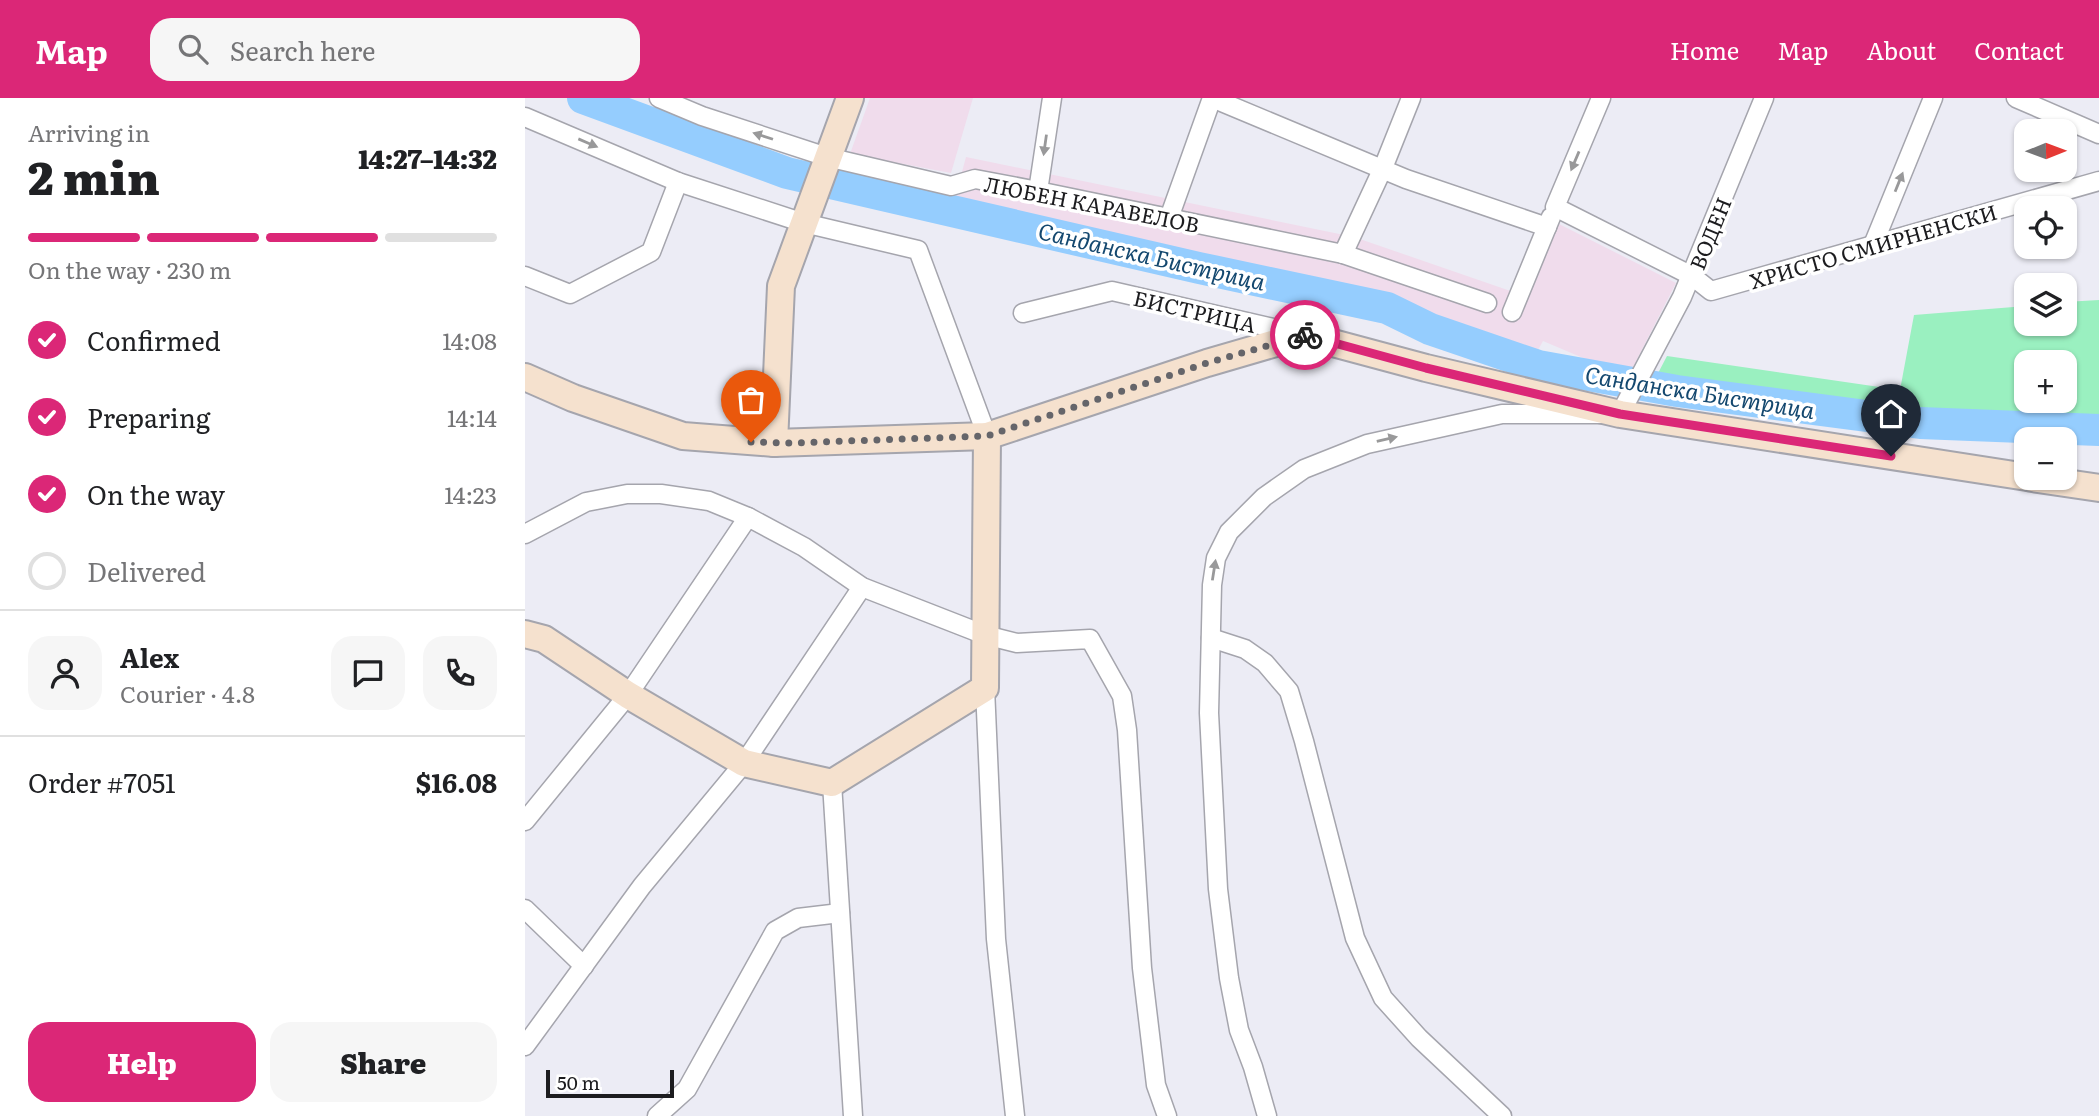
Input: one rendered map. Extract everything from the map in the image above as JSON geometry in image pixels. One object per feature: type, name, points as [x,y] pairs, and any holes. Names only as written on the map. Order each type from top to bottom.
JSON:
[{"type":"street","name":"ЛЮБЕН КАРАВЕЛОВ","points":[[659,98],[702,116],[827,157],[951,186],[975,179],[1343,254],[1487,303]]},
{"type":"street","points":[[774,443],[781,286],[850,98]]},
{"type":"street","points":[[1038,191],[1052,98]]},
{"type":"street","points":[[1169,218],[1212,98],[1406,179],[1547,227]]},
{"type":"street","points":[[1343,254],[1383,168],[1411,98]]},
{"type":"street","points":[[1512,312],[1601,98]]},
{"type":"street","name":"ВОДЕН","points":[[1624,407],[1692,276],[1764,98]]},
{"type":"street","points":[[1873,245],[1933,98]]},
{"type":"street","points":[[2016,98],[2099,133]]},
{"type":"street","points":[[525,117],[678,182],[918,250],[987,436],[985,688],[996,939],[1016,1116]]},
{"type":"street","name":"ХРИСТО СМИРНЕНСКИ","points":[[1692,276],[1711,291],[2099,181]]},
{"type":"street","points":[[525,276],[569,294],[650,253],[678,182]]},
{"type":"street","points":[[1555,208],[1692,276]]},
{"type":"street","name":"БИСТРИЦА","points":[[1023,313],[1112,291],[1303,335],[1426,368],[1624,407],[2014,475]]},
{"type":"street","points":[[525,377],[683,436],[774,443],[987,436],[1207,363],[1303,335]]},
{"type":"street","points":[[1266,1115],[1253,1067],[1239,1030],[1229,978],[1218,889],[1209,713],[1212,585],[1216,558],[1229,532],[1264,497],[1304,469],[1367,444],[1501,414],[1624,407]]},
{"type":"street","points":[[2077,485],[2099,488]]},
{"type":"street","points":[[525,534],[586,502],[627,494],[661,494],[709,501],[748,517],[804,547],[862,587],[985,635],[1017,643],[1090,639],[1122,696],[1127,730],[1142,968],[1156,1085],[1167,1116]]},
{"type":"street","points":[[525,821],[628,695],[748,517]]},
{"type":"street","points":[[525,1046],[642,886],[744,763],[862,587]]},
{"type":"street","points":[[525,634],[544,639],[628,695],[744,763],[832,783],[985,688]]},
{"type":"street","points":[[1211,638],[1245,649],[1265,663],[1289,691],[1355,938],[1383,998],[1419,1038],[1502,1116]]},
{"type":"street","points":[[832,783],[853,1116]]},
{"type":"street","points":[[525,909],[584,966]]},
{"type":"street","points":[[657,1116],[687,1089],[775,931],[798,918],[840,913]]},
{"type":"shaded area","points":[[870,98],[973,98],[951,173],[850,154]]},
{"type":"shaded area","points":[[966,157],[1354,237],[1525,296],[1557,223],[1676,283],[1628,377],[1543,341],[1533,359],[1331,282],[954,201]]},
{"type":"green space","points":[[2099,300],[2099,420],[1897,411],[1655,379],[1667,356],[1900,390],[1914,315],[2014,307],[2014,336],[2077,336],[2077,301]]},
{"type":"waterway","name":"Санданска Бистрица","points":[[583,98],[787,173],[1199,268],[1387,308],[1430,329],[1538,366],[1677,391],[1920,423],[2099,430]]},
{"type":"way so far","points":[[751,442],[987,436],[1207,363],[1305,335]]},
{"type":"route","points":[[1305,335],[1426,368],[1620,414],[1891,456]]}]
